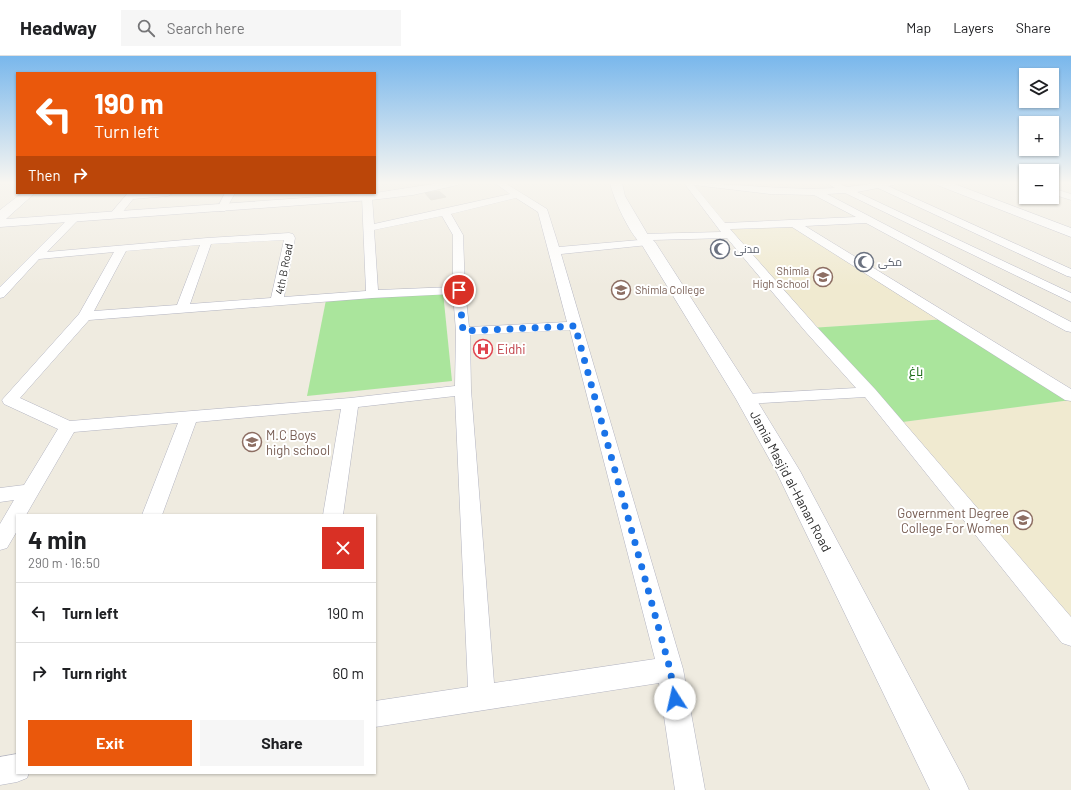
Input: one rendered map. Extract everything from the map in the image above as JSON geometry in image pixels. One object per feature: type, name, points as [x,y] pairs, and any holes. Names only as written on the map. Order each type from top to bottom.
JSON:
[{"type":"main road","points":[[0,223],[90,217]]},
{"type":"main road","name":"Jamia Masjid al-Hanan Road","points":[[631,217],[746,399],[788,471],[950,790]]},
{"type":"main road","points":[[1028,217],[1071,234]]},
{"type":"main road","points":[[1050,217],[1071,225]]},
{"type":"street","points":[[368,217],[372,294]]},
{"type":"street","points":[[369,228],[420,217]]},
{"type":"street","points":[[448,217],[458,235],[459,290],[463,331],[463,390],[482,698]]},
{"type":"street","points":[[544,217],[670,669],[690,790]]},
{"type":"street","points":[[716,217],[810,328],[869,392],[1063,618],[1071,635]]},
{"type":"street","points":[[860,217],[1071,328]]},
{"type":"street","points":[[901,217],[1071,298]]},
{"type":"street","points":[[949,217],[1071,273]]},
{"type":"street","points":[[0,294],[75,218]]},
{"type":"street","points":[[554,250],[726,230],[865,220]]},
{"type":"street","points":[[794,224],[1071,396]]},
{"type":"street","name":"4th B Road","points":[[207,241],[289,236],[290,238],[278,302]]},
{"type":"street","points":[[36,256],[207,241],[182,308]]},
{"type":"street","points":[[122,249],[85,316],[5,401],[68,428],[350,403],[463,390]]},
{"type":"street","points":[[85,316],[372,294],[459,290]]},
{"type":"street","points":[[463,331],[575,326]]},
{"type":"street","points":[[746,399],[869,392]]},
{"type":"street","points":[[333,514],[350,403]]},
{"type":"street","points":[[152,514],[190,417]]},
{"type":"street","points":[[17,514],[68,428]]},
{"type":"street","points":[[0,495],[31,491]]},
{"type":"street","points":[[0,542],[16,516]]},
{"type":"street","points":[[376,714],[670,669]]},
{"type":"street","points":[[0,771],[16,768]]},
{"type":"shaded area","name":"Shimla High School","points":[[794,224],[947,319],[810,328],[722,226]]},
{"type":"shaded area","name":"Government Degree College For Women","points":[[1071,400],[1071,619],[895,423]]},
{"type":"green space","points":[[443,292],[452,381],[307,396],[326,300]]},
{"type":"green space","name":"باغ","points":[[947,319],[1071,400],[895,423],[810,328]]},
{"type":"place","name":"مدنی","points":[[720,249]]},
{"type":"place","name":"مکی","points":[[864,262]]},
{"type":"place","name":"Shimla High School","points":[[823,277]]},
{"type":"place","name":"Shimla College","points":[[621,290]]},
{"type":"place","name":"Eidhi","points":[[483,349]]},
{"type":"place","name":"M.C Boys high school","points":[[252,442]]},
{"type":"place","name":"Government Degree College For Women","points":[[1023,520]]},
{"type":"route","points":[[459,290],[463,331],[575,326],[670,669],[675,699]]}]
